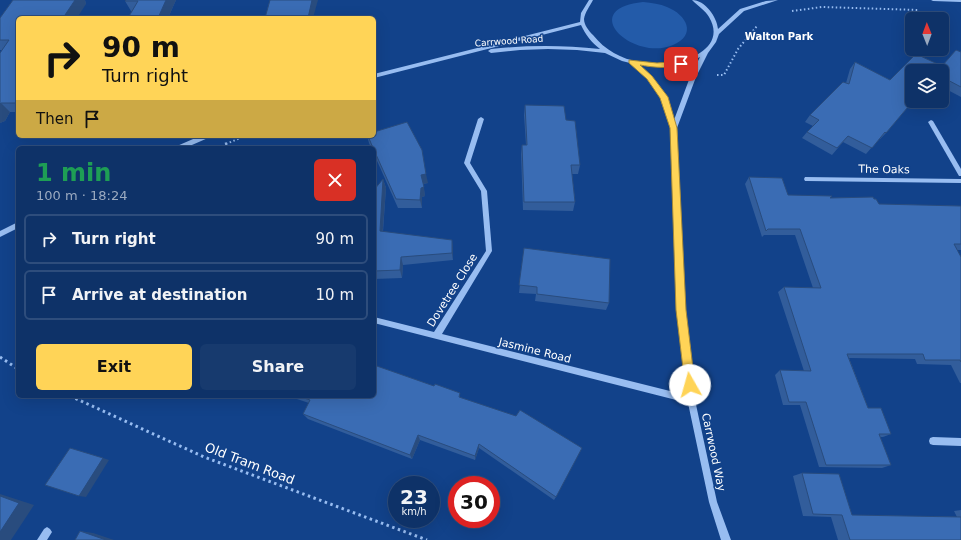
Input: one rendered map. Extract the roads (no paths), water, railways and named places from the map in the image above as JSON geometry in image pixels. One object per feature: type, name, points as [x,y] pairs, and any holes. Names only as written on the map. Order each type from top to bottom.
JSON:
[{"type":"street","points":[[591,0],[583,12],[582,23],[592,40],[606,51],[632,62],[648,65],[676,64],[695,59],[706,53]]},
{"type":"street","points":[[694,0],[706,9],[712,18],[716,26],[716,34]]},
{"type":"street","points":[[716,34],[742,10],[776,0]]},
{"type":"street","points":[[933,0],[961,1]]},
{"type":"street","name":"Carrwood Road","points":[[376,76],[562,30],[582,23]]},
{"type":"street","name":"Carrwood Way","points":[[674,128],[693,76],[706,53],[713,45],[716,34]]},
{"type":"street","name":"Carrwood Road","points":[[462,54],[528,47],[573,47],[606,51]]},
{"type":"street","name":"Carrwood Way","points":[[632,62],[649,78],[664,97],[674,128],[681,310],[692,400],[714,502],[726,540]]},
{"type":"street","name":"Dovetree Close","points":[[436,336],[489,251],[484,191],[467,163],[481,119]]},
{"type":"street","points":[[931,122],[961,174]]},
{"type":"street","points":[[183,146],[201,138]]},
{"type":"street","name":"The Oaks","points":[[808,178],[961,181]]},
{"type":"street","points":[[0,234],[16,226]]},
{"type":"street","name":"Jasmine Road","points":[[376,321],[692,400]]},
{"type":"street","points":[[933,441],[961,442]]},
{"type":"street","points":[[42,540],[47,532]]},
{"type":"district","name":"Walton Park","points":[[779,36]]}]
